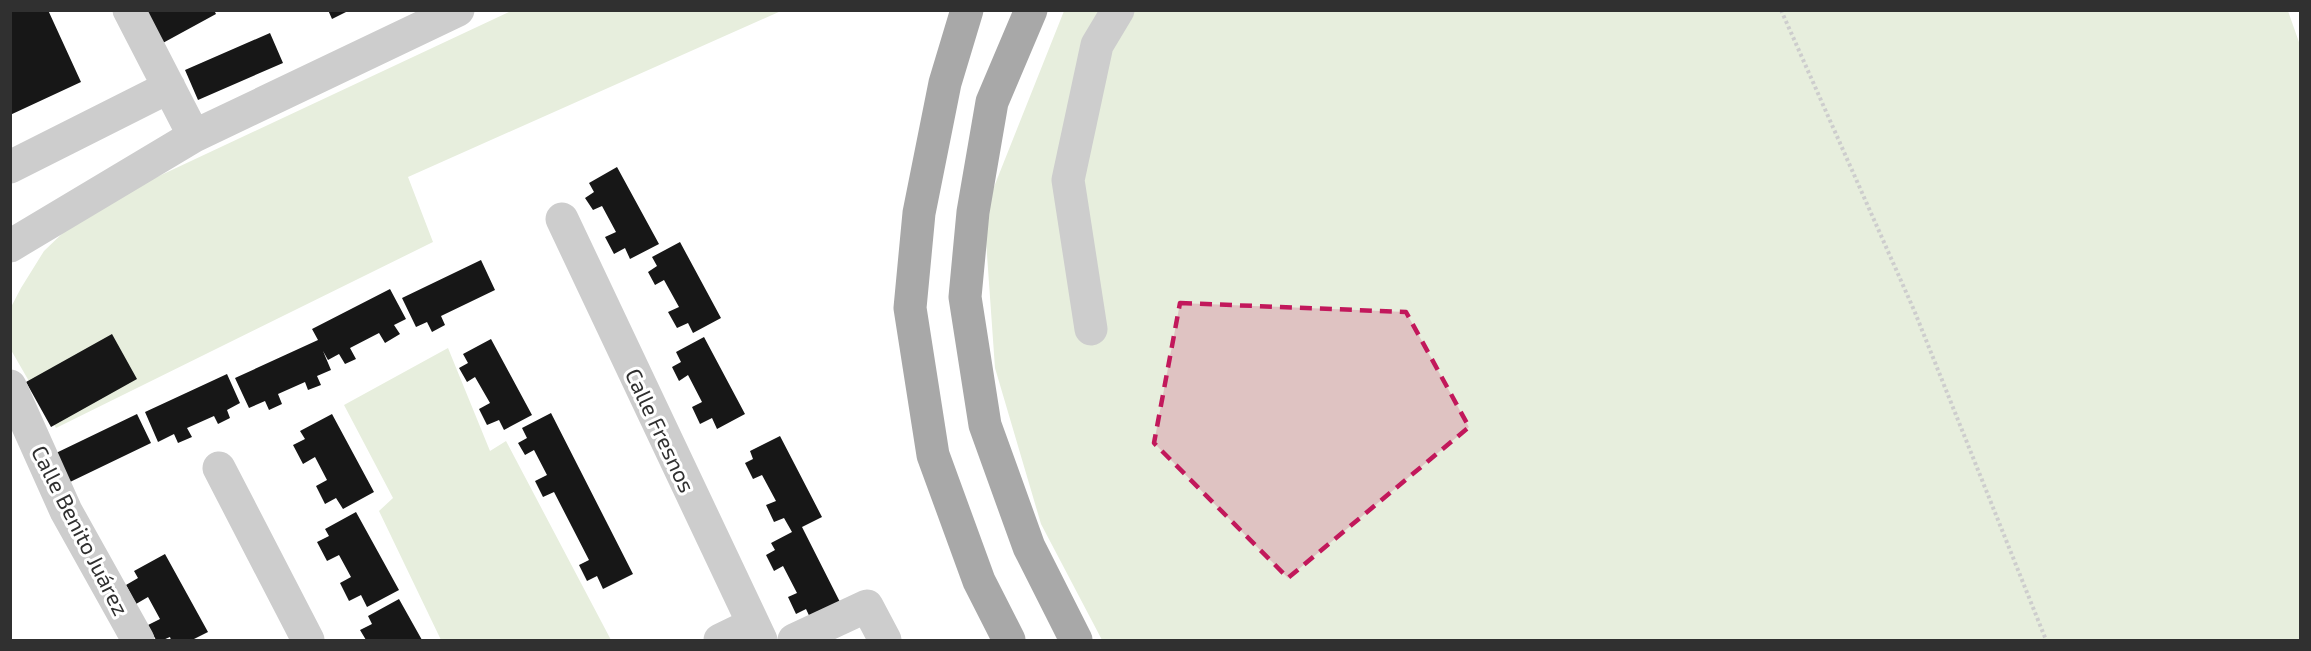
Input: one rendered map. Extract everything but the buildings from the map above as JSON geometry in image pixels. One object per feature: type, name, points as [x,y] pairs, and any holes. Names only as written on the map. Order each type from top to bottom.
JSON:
[{"type":"main road","points":[[967,10],[945,83],[919,213],[910,308],[933,455],[979,581],[1009,640]]},
{"type":"main road","points":[[1031,10],[992,102],[973,212],[965,297],[985,425],[1029,547],[1076,640]]},
{"type":"street","points":[[129,10],[194,136]]},
{"type":"street","points":[[10,246],[194,136],[458,10]]},
{"type":"street","points":[[1091,329],[1068,180],[1098,45],[1118,10]]},
{"type":"street","points":[[10,166],[169,87]]},
{"type":"street","name":"Calle Fresnos","points":[[562,219],[757,632]]},
{"type":"street","name":"Calle Benito Juárez","points":[[10,387],[66,511],[138,640]]},
{"type":"street","points":[[219,468],[308,640]]},
{"type":"street","points":[[794,640],[867,606],[885,640]]},
{"type":"street","points":[[720,640],[757,632]]},
{"type":"path","points":[[1781,10],[1914,310],[2046,640]]},
{"type":"highlighted area","points":[[1180,303],[1406,312],[1469,427],[1288,578],[1154,443]]},
{"type":"green space","points":[[511,11],[781,11],[408,177],[433,242],[56,428],[11,350],[10,309],[44,251],[68,228],[110,199]]},
{"type":"green space","points":[[1064,11],[2288,11],[2300,45],[2300,640],[1102,640],[1041,524],[995,368],[984,212]]},
{"type":"green space","points":[[448,348],[490,451],[506,441],[611,640],[441,640],[379,511],[393,498],[344,405]]}]
